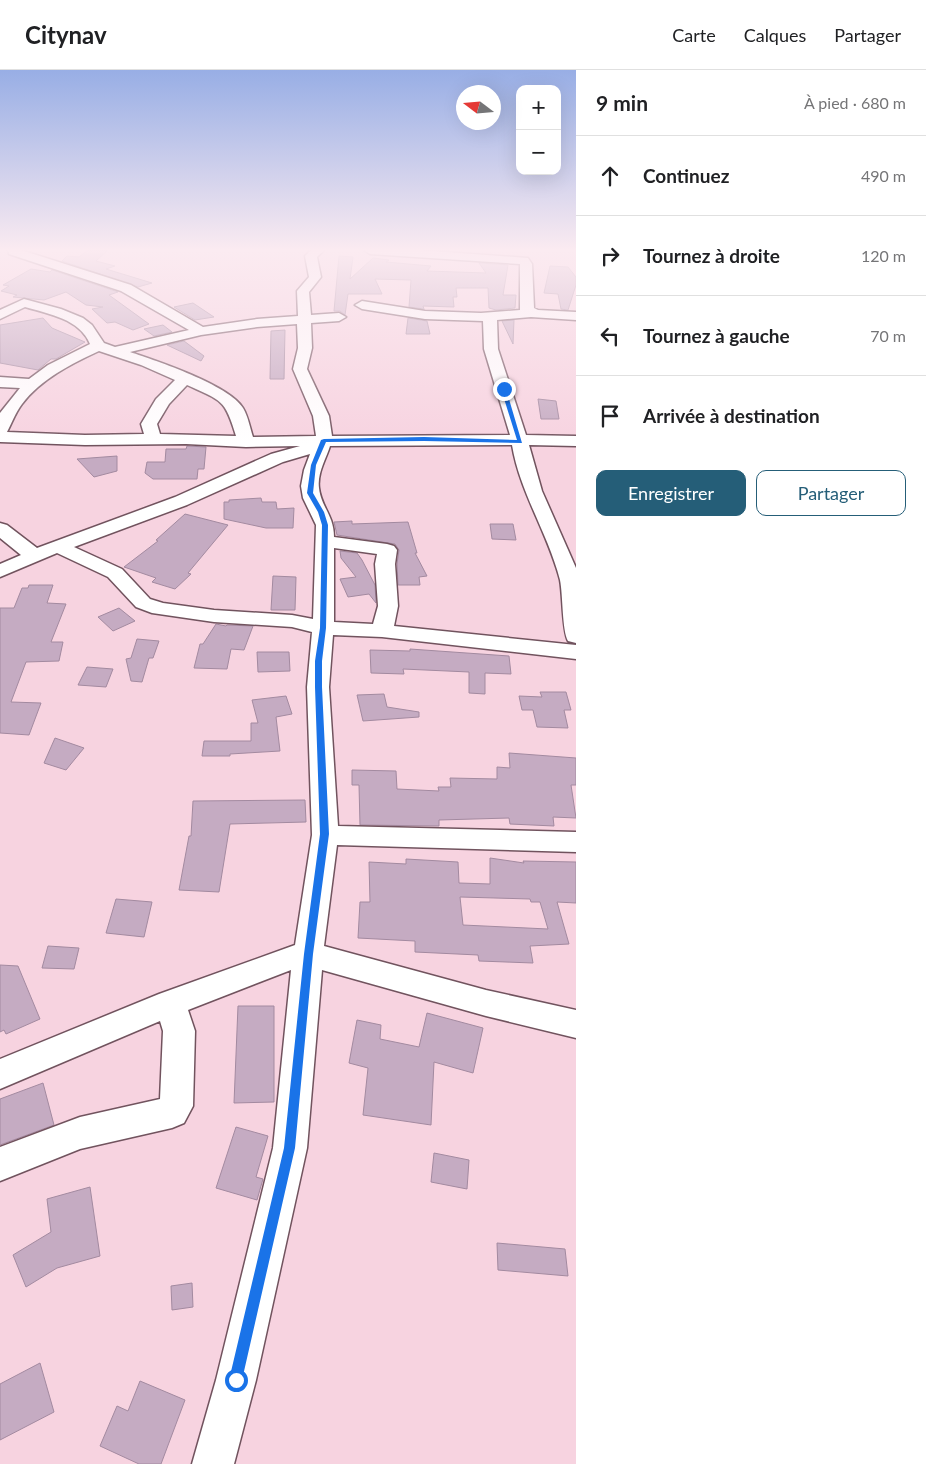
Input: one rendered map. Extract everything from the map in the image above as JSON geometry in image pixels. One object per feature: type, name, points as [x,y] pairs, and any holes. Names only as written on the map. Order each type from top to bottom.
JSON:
[{"type":"street","points":[[65,315],[78,321],[86,328],[97,341],[98,346]]},
{"type":"street","points":[[174,315],[201,330]]},
{"type":"street","points":[[214,1464],[236,1380],[290,1148],[308,954],[325,834],[318,687],[323,628],[325,525],[321,512],[310,493],[314,465],[323,443],[324,429],[300,369],[305,348],[304,315]]},
{"type":"street","points":[[116,351],[201,330],[304,319],[394,315]]},
{"type":"street","points":[[441,315],[490,317],[509,315]]},
{"type":"street","points":[[561,315],[576,316]]},
{"type":"street","points":[[490,317],[491,349],[520,442],[528,477],[568,573],[576,636]]},
{"type":"street","points":[[304,339],[324,323],[339,318]]},
{"type":"street","points":[[0,430],[10,410],[33,384],[51,369],[98,346],[116,351],[212,389],[236,409],[246,442]]},
{"type":"street","points":[[153,438],[149,424],[162,402],[185,378]]},
{"type":"street","points":[[0,382],[33,384]]},
{"type":"street","points":[[0,437],[85,440],[153,438],[323,443],[424,439],[520,442],[576,441]]},
{"type":"street","points":[[0,571],[58,546],[181,501],[277,458],[323,443]]},
{"type":"street","points":[[0,529],[35,556]]},
{"type":"street","points":[[325,541],[387,550],[385,564],[388,606],[382,631]]},
{"type":"street","points":[[58,546],[115,573],[143,603],[150,607],[196,614],[292,620],[323,628],[382,631],[576,652]]},
{"type":"street","points":[[325,834],[433,839],[576,842]]},
{"type":"street","points":[[0,1074],[170,1003],[287,959],[308,954],[576,1024]]},
{"type":"street","points":[[0,1164],[80,1133],[172,1112],[176,1106],[179,1030],[170,1003]]},
{"type":"building","points":[[98,315],[137,315],[149,324],[133,330],[115,322],[107,323]]},
{"type":"building","points":[[187,315],[211,315],[214,317],[195,320]]},
{"type":"building","points":[[43,318],[52,328],[85,342],[56,359],[51,359],[38,370],[0,363],[0,325]]},
{"type":"building","points":[[408,318],[427,321],[430,334],[406,334]]},
{"type":"building","points":[[514,320],[513,344],[502,321]]},
{"type":"building","points":[[163,325],[172,332],[154,336],[144,329]]},
{"type":"building","points":[[285,330],[284,379],[270,379],[271,331]]},
{"type":"building","points":[[184,341],[204,356],[201,361],[167,345]]},
{"type":"building","points":[[538,399],[556,401],[559,419],[541,419]]},
{"type":"building","points":[[187,446],[206,447],[204,469],[198,469],[197,479],[153,479],[145,473],[147,462],[165,462],[166,449],[186,449]]},
{"type":"building","points":[[117,456],[117,471],[94,477],[77,459]]},
{"type":"building","points":[[261,498],[262,502],[276,502],[277,509],[294,508],[293,528],[266,528],[224,519],[224,502]]},
{"type":"building","points":[[185,514],[228,525],[188,573],[191,574],[175,589],[152,582],[156,578],[124,567],[158,541],[156,540]]},
{"type":"building","points":[[352,521],[352,524],[408,522],[417,553],[415,553],[427,576],[419,577],[420,585],[398,585],[397,564],[399,550],[395,544],[337,535],[334,522]]},
{"type":"building","points":[[490,524],[513,524],[516,540],[492,539]]},
{"type":"building","points":[[340,551],[357,553],[362,560],[375,585],[376,603],[369,594],[348,597],[340,579],[356,577],[341,558]]},
{"type":"building","points":[[273,576],[296,577],[295,610],[271,610]]},
{"type":"building","points":[[29,585],[53,585],[47,603],[66,604],[51,642],[63,642],[59,661],[26,662],[11,702],[41,703],[29,735],[0,733],[0,608],[14,608],[22,588],[28,588]]},
{"type":"building","points":[[119,608],[135,621],[113,631],[98,617]]},
{"type":"building","points":[[216,624],[253,626],[244,650],[231,649],[227,669],[194,668],[200,644],[203,644]]},
{"type":"building","points":[[137,639],[159,641],[153,658],[149,658],[142,682],[131,681],[126,659],[131,658]]},
{"type":"building","points":[[410,649],[509,656],[511,674],[485,673],[485,694],[469,693],[469,672],[403,669],[404,674],[371,673],[370,650],[410,651]]},
{"type":"building","points":[[257,652],[289,652],[290,671],[258,672]]},
{"type":"building","points":[[87,667],[113,669],[106,687],[78,685]]},
{"type":"building","points":[[540,692],[566,692],[571,710],[564,710],[568,728],[537,727],[533,710],[522,710],[519,696],[542,697]]},
{"type":"building","points":[[384,694],[387,707],[419,712],[419,717],[363,721],[357,695]]},
{"type":"building","points":[[286,696],[292,714],[276,717],[280,751],[230,754],[230,756],[202,756],[204,741],[251,741],[251,723],[258,723],[252,700]]},
{"type":"building","points":[[55,738],[84,748],[66,770],[44,763]]},
{"type":"building","points":[[509,753],[576,758],[576,785],[571,785],[576,818],[553,817],[554,826],[510,824],[509,818],[439,820],[439,826],[360,825],[359,785],[352,785],[352,770],[396,771],[397,789],[439,791],[438,787],[451,787],[450,778],[497,779],[497,767],[510,768]]},
{"type":"building","points":[[305,800],[306,822],[230,824],[219,892],[179,890],[189,836],[191,836],[193,801]]},
{"type":"building","points":[[490,858],[524,863],[523,861],[576,862],[576,903],[557,902],[569,944],[530,946],[533,963],[479,961],[478,955],[415,952],[415,941],[358,938],[360,902],[370,902],[369,862],[406,864],[406,859],[458,862],[459,883],[490,884]],"holes":[[[460,897],[530,899],[531,902],[540,902],[548,929],[463,925]]]},
{"type":"building","points":[[116,899],[152,902],[144,937],[106,933]]},
{"type":"building","points":[[48,946],[79,948],[74,969],[42,968]]},
{"type":"building","points":[[0,965],[18,966],[40,1019],[6,1034],[4,1030],[0,1032]]},
{"type":"building","points":[[238,1006],[274,1006],[274,1102],[234,1103]]},
{"type":"building","points":[[427,1013],[483,1028],[473,1073],[434,1062],[431,1125],[363,1115],[368,1068],[349,1063],[357,1020],[381,1025],[380,1039],[419,1047]]},
{"type":"building","points":[[43,1083],[54,1125],[0,1145],[0,1099]]},
{"type":"building","points":[[236,1127],[268,1136],[256,1177],[263,1179],[257,1200],[216,1188]]},
{"type":"building","points":[[434,1153],[469,1160],[467,1189],[431,1182]]},
{"type":"building","points":[[90,1187],[100,1256],[57,1268],[26,1287],[13,1255],[51,1232],[47,1199]]},
{"type":"building","points":[[497,1243],[565,1249],[568,1276],[498,1270]]},
{"type":"building","points":[[192,1283],[193,1307],[172,1310],[171,1286]]},
{"type":"building","points":[[40,1363],[54,1412],[0,1440],[0,1384]]},
{"type":"building","points":[[140,1381],[185,1400],[161,1464],[139,1464],[100,1446],[117,1406],[128,1411]]},
{"type":"route","points":[[236,1380],[290,1148],[308,954],[325,834],[318,687],[323,628],[325,525],[321,512],[310,493],[314,465],[324,440],[424,439],[520,442],[504,389]]}]
